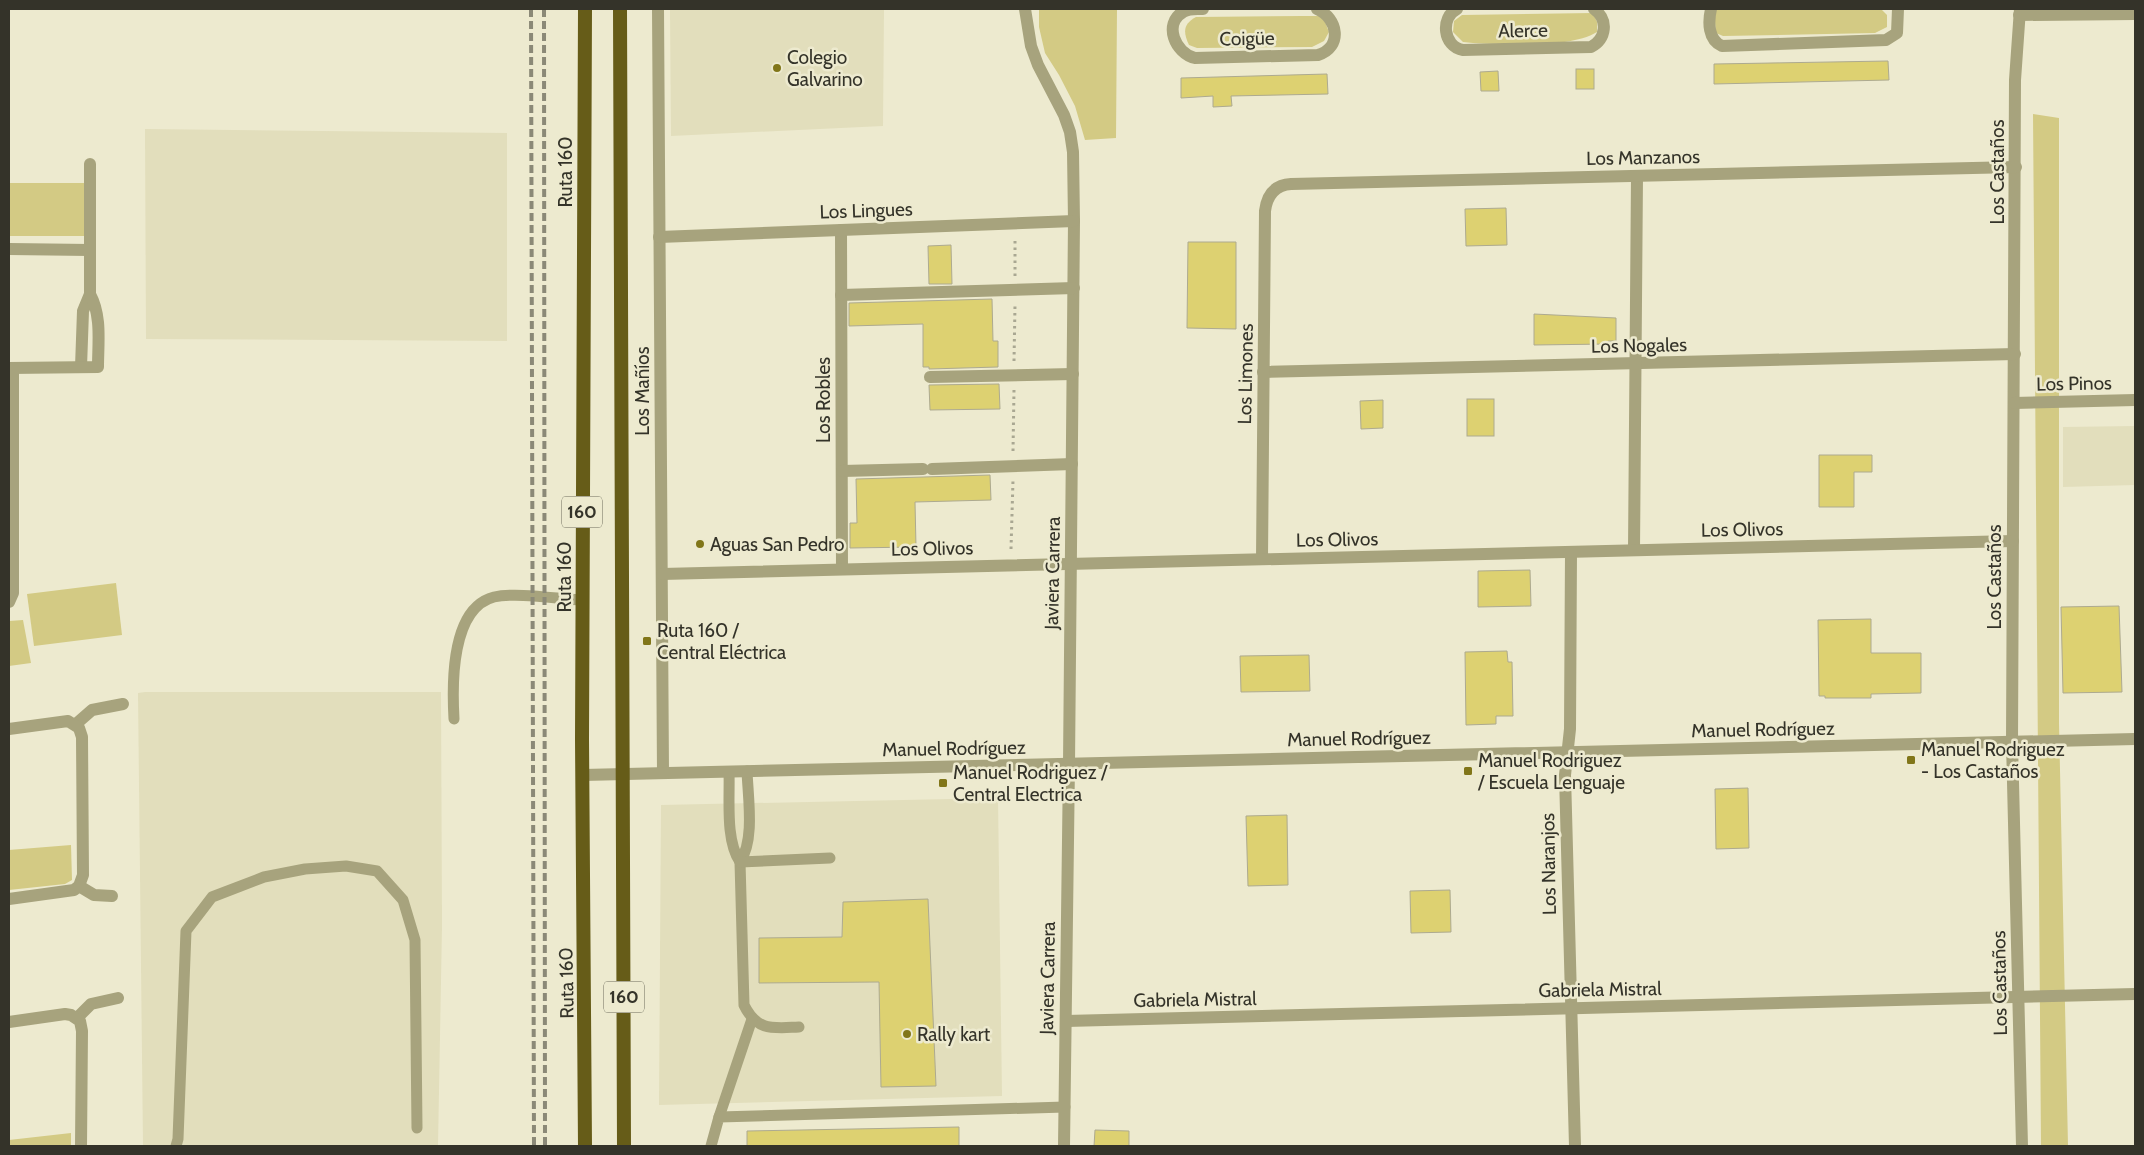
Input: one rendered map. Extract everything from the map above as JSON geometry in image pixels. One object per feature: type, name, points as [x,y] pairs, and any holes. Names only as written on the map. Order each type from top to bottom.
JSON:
[{"type":"highway","name":"Ruta 160","points":[[585,9],[582,600],[586,1146]]},
{"type":"highway","name":"160","points":[[620,9],[624,1146]]},
{"type":"street","name":"Los Mañíos","points":[[658,9],[663,773]]},
{"type":"street","name":"Javiera Carrera","points":[[1025,9],[1031,46],[1038,66],[1064,115],[1070,132],[1073,152],[1074,288],[1064,1146]]},
{"type":"street","name":"Coigüe","points":[[1203,9],[1184,11],[1176,19],[1174,25],[1176,44],[1184,54],[1195,58],[1318,55],[1324,53],[1332,45],[1336,33],[1330,17],[1317,9]]},
{"type":"street","name":"Alerce","points":[[1457,9],[1451,12],[1448,19],[1446,36],[1451,45],[1456,49],[1463,50],[1591,47],[1601,39],[1604,28],[1602,16],[1594,9]]},
{"type":"street","points":[[1711,9],[1711,35],[1717,44],[1722,46],[1886,40],[1897,33],[1898,9]]},
{"type":"street","points":[[2019,12],[2135,14]]},
{"type":"street","name":"Los Castaños","points":[[2019,12],[2015,80],[2012,742],[2022,1146]]},
{"type":"street","points":[[9,602],[13,593],[11,368],[98,367],[98,316],[96,305],[90,294],[90,164]]},
{"type":"street","name":"Los Manzanos","points":[[1273,191],[1284,184],[2016,167]]},
{"type":"street","points":[[1634,550],[1637,176]]},
{"type":"street","name":"Los Limones","points":[[1262,560],[1265,211],[1266,204],[1273,191]]},
{"type":"street","name":"Los Lingues","points":[[659,237],[1074,221]]},
{"type":"street","name":"Los Robles","points":[[841,230],[842,569]]},
{"type":"street","points":[[9,249],[90,250]]},
{"type":"street","points":[[841,295],[1074,288]]},
{"type":"street","points":[[81,367],[82,317],[84,304],[90,294]]},
{"type":"street","name":"Los Nogales","points":[[1263,372],[2014,354]]},
{"type":"street","points":[[930,377],[1073,374]]},
{"type":"street","name":"Los Pinos","points":[[2014,403],[2135,400]]},
{"type":"street","points":[[842,471],[1072,464]]},
{"type":"street","name":"Los Olivos","points":[[662,574],[2013,541]]},
{"type":"street","name":"Los Naranjos","points":[[1571,552],[1570,729],[1565,775],[1575,1146]]},
{"type":"street","points":[[76,724],[92,710],[123,704]]},
{"type":"street","points":[[9,729],[64,722],[76,724],[79,728],[82,737],[83,875],[79,886],[68,892],[9,899]]},
{"type":"street","name":"Manuel Rodríguez","points":[[583,775],[2135,739]]},
{"type":"street","points":[[79,886],[94,895],[112,896]]},
{"type":"street","name":"Gabriela Mistral","points":[[1066,1021],[2135,994]]},
{"type":"street","points":[[77,1018],[91,1004],[118,998]]},
{"type":"street","points":[[9,1022],[65,1014],[77,1018],[82,1026],[81,1146]]},
{"type":"lane","points":[[454,719],[452,696],[457,650],[463,628],[472,611],[487,599],[503,596],[582,600]]},
{"type":"lane","points":[[740,862],[746,853],[749,839],[747,771]]},
{"type":"lane","points":[[729,772],[731,839],[734,851],[740,862],[744,1006],[752,1019],[767,1027],[800,1027]]},
{"type":"lane","points":[[740,862],[830,858]]},
{"type":"lane","points":[[176,1146],[178,1140],[186,931],[212,897],[264,877],[304,868],[346,866],[377,871],[403,900],[415,940],[417,1128]]},
{"type":"lane","points":[[711,1146],[752,1019]]},
{"type":"lane","points":[[719,1117],[1065,1106]]},
{"type":"shaded area","name":"Colegio Galvarino","points":[[670,9],[884,9],[883,126],[671,136]]},
{"type":"shaded area","points":[[1039,9],[1117,9],[1116,138],[1085,140],[1075,106],[1045,53],[1039,27]]},
{"type":"shaded area","points":[[1718,9],[1881,9],[1887,15],[1887,27],[1875,33],[1723,36],[1716,33],[1714,11]]},
{"type":"shaded area","points":[[1593,13],[1597,22],[1597,32],[1570,41],[1537,44],[1473,43],[1463,42],[1453,32],[1454,21],[1462,15]]},
{"type":"shaded area","points":[[1320,16],[1329,32],[1324,41],[1312,47],[1197,48],[1189,45],[1185,32],[1186,26],[1196,17]]},
{"type":"shaded area","points":[[2033,114],[2059,118],[2059,723],[2068,1146],[2041,1146]]},
{"type":"shaded area","points":[[145,129],[507,133],[507,341],[146,339]]},
{"type":"shaded area","points":[[9,183],[87,183],[86,236],[9,236]]},
{"type":"shaded area","points":[[2135,426],[2135,485],[2063,487],[2063,427]]},
{"type":"shaded area","points":[[116,583],[122,635],[34,646],[27,594]]},
{"type":"shaded area","points":[[23,620],[31,663],[9,666],[9,621]]},
{"type":"shaded area","points":[[441,692],[442,926],[438,1146],[143,1146],[138,693]]},
{"type":"shaded area","points":[[998,798],[1002,1096],[659,1105],[661,805]]},
{"type":"shaded area","points":[[71,845],[72,880],[65,884],[9,890],[9,850]]},
{"type":"shaded area","points":[[71,1133],[71,1146],[9,1146],[9,1140]]},
{"type":"building","points":[[1888,61],[1889,80],[1714,84],[1714,64]]},
{"type":"building","points":[[1576,69],[1594,69],[1594,89],[1576,89]]},
{"type":"building","points":[[1498,71],[1499,91],[1481,91],[1480,72]]},
{"type":"building","points":[[1327,74],[1328,94],[1231,96],[1232,106],[1213,107],[1213,96],[1181,98],[1181,78]]},
{"type":"building","points":[[1506,208],[1507,245],[1466,246],[1465,209]]},
{"type":"building","points":[[1188,242],[1236,242],[1236,329],[1187,328]]},
{"type":"building","points":[[951,245],[952,284],[929,284],[928,246]]},
{"type":"building","points":[[992,299],[993,341],[998,341],[998,367],[929,369],[929,367],[923,367],[923,324],[849,326],[849,303]]},
{"type":"building","points":[[1534,314],[1616,318],[1616,341],[1608,341],[1608,344],[1534,345]]},
{"type":"building","points":[[999,384],[1000,409],[930,410],[929,385]]},
{"type":"building","points":[[1467,399],[1494,399],[1494,436],[1467,436]]},
{"type":"building","points":[[1383,400],[1383,428],[1361,429],[1360,401]]},
{"type":"building","points":[[1819,455],[1872,455],[1872,472],[1854,472],[1854,507],[1819,507]]},
{"type":"building","points":[[990,475],[991,500],[915,502],[916,547],[850,548],[850,523],[857,523],[856,479]]},
{"type":"building","points":[[1530,570],[1531,606],[1478,607],[1478,571]]},
{"type":"building","points":[[2119,606],[2122,692],[2063,693],[2061,607]]},
{"type":"building","points":[[1871,619],[1871,653],[1921,653],[1921,693],[1871,694],[1871,698],[1825,698],[1825,696],[1819,696],[1818,620]]},
{"type":"building","points":[[1507,651],[1508,662],[1512,662],[1513,716],[1496,716],[1496,724],[1466,725],[1465,652]]},
{"type":"building","points":[[1309,655],[1310,691],[1241,692],[1240,656]]},
{"type":"building","points":[[1748,788],[1749,848],[1716,849],[1715,789]]},
{"type":"building","points":[[1287,815],[1288,885],[1248,886],[1246,816]]},
{"type":"building","points":[[1450,890],[1451,932],[1411,933],[1410,891]]},
{"type":"building","name":"Rally kart","points":[[928,899],[936,1086],[881,1087],[879,982],[759,983],[759,938],[842,937],[843,902]]},
{"type":"building","points":[[959,1127],[959,1146],[747,1146],[747,1131]]},
{"type":"building","points":[[1095,1130],[1129,1131],[1129,1146],[1094,1146]]},
{"type":"railway","points":[[531,9],[534,1146]]},
{"type":"railway","points":[[544,9],[545,1146]]},
{"type":"place","name":"Colegio Galvarino","points":[[777,68]]},
{"type":"place","name":"Aguas San Pedro","points":[[700,544]]},
{"type":"place","name":"Ruta 160 / Central Eléctrica","points":[[647,641]]},
{"type":"place","name":"Manuel Rodriguez - Los Castaños","points":[[1911,760]]},
{"type":"place","name":"Manuel Rodriguez / Escuela Lenguaje","points":[[1468,771]]},
{"type":"place","name":"Manuel Rodriguez / Central Electrica","points":[[943,783]]},
{"type":"place","name":"Rally kart","points":[[907,1034]]}]
